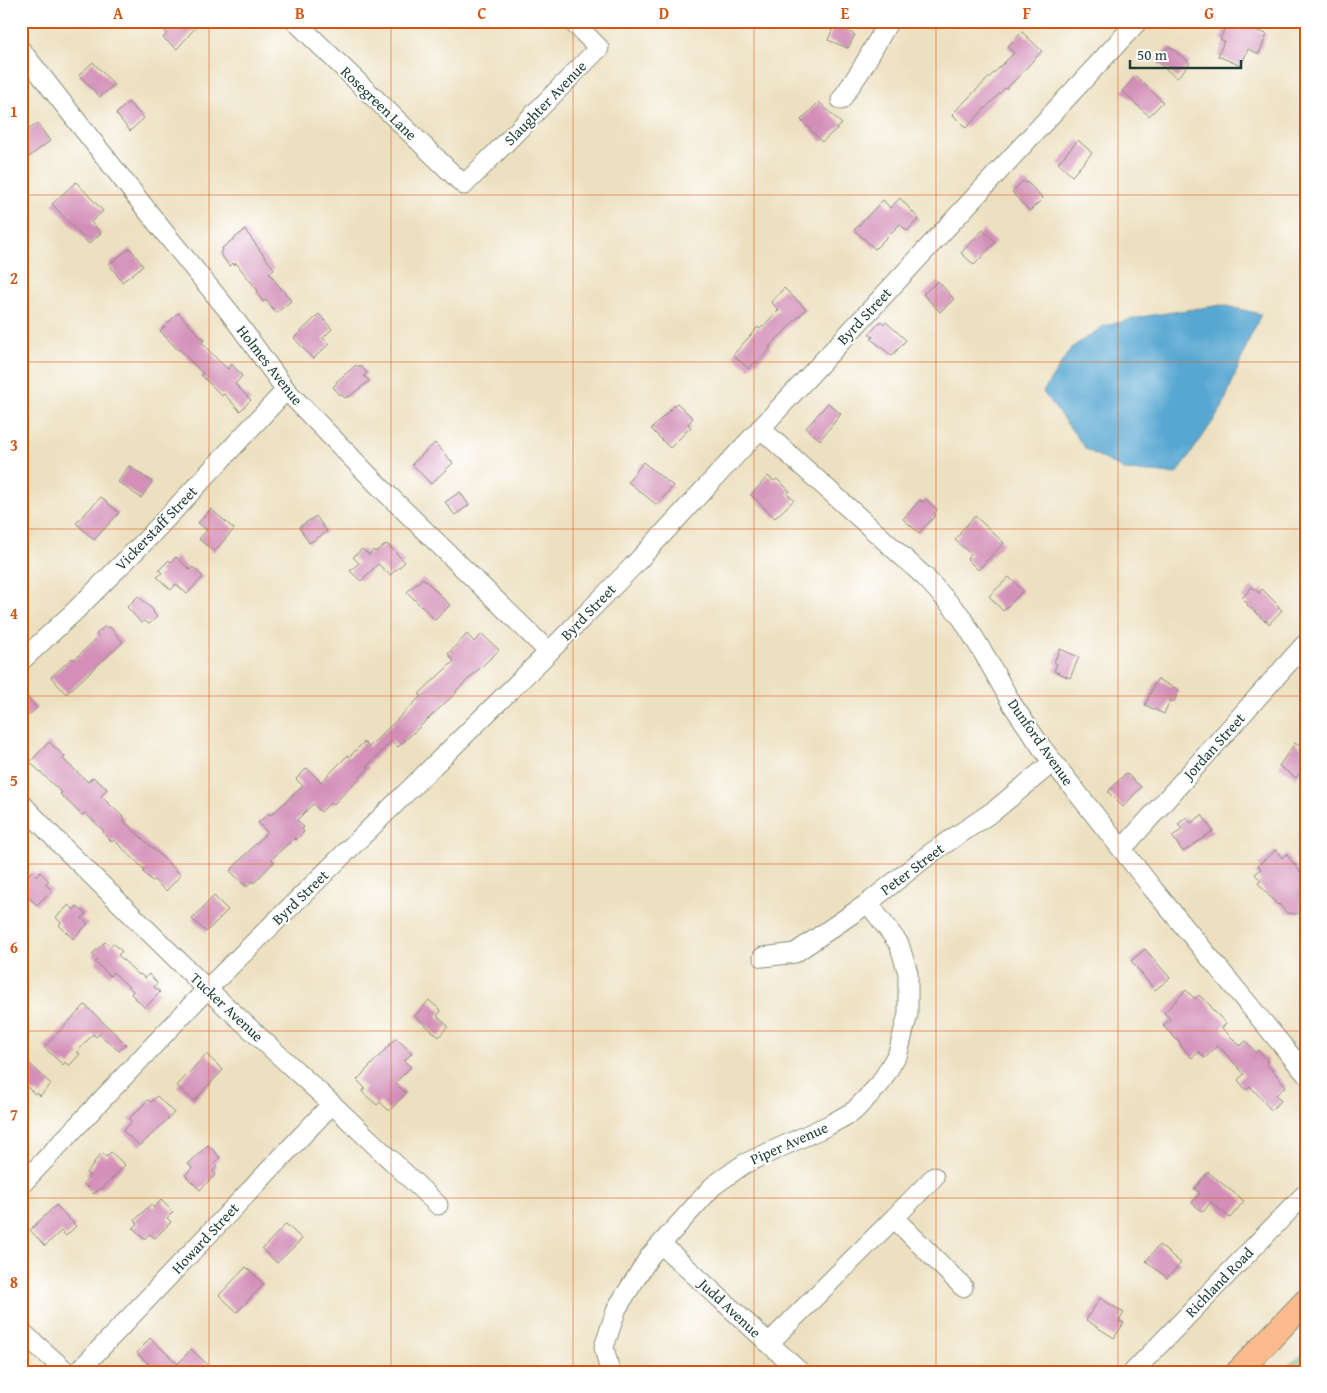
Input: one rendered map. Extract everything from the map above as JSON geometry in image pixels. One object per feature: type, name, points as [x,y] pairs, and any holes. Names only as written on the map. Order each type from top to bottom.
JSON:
[{"type":"main road","points":[[1238,1372],[1306,1301]]},
{"type":"street","name":"Rosegreen Lane","points":[[295,21],[464,186]]},
{"type":"street","name":"Slaughter Avenue","points":[[464,186],[599,48],[572,21]]},
{"type":"street","points":[[841,100],[861,70],[889,21]]},
{"type":"street","name":"Byrd Street","points":[[21,1186],[207,988],[550,652],[1138,21]]},
{"type":"street","name":"Holmes Avenue","points":[[21,50],[231,314],[286,390],[378,485],[550,652]]},
{"type":"street","name":"Vickerstaff Street","points":[[21,661],[75,611],[149,537],[286,390]]},
{"type":"street","name":"Dunford Avenue","points":[[760,428],[925,577],[960,615],[987,658],[1012,704],[1042,748],[1306,1074]]},
{"type":"street","name":"Jordan Street","points":[[1122,849],[1306,643]]},
{"type":"street","name":"Peter Street","points":[[763,956],[795,953],[868,903],[931,853],[995,810],[1053,762]]},
{"type":"street","name":"Tucker Avenue","points":[[21,803],[68,852],[207,988],[438,1205]]},
{"type":"street","name":"Piper Avenue","points":[[610,1372],[604,1347],[617,1308],[650,1256],[713,1186],[744,1164],[829,1125],[854,1111],[880,1084],[898,1053],[908,1014],[908,973],[899,944],[868,903]]},
{"type":"street","name":"Howard Street","points":[[78,1372],[332,1104]]},
{"type":"street","points":[[769,1343],[934,1177]]},
{"type":"street","name":"Richland Road","points":[[1133,1372],[1306,1193]]},
{"type":"street","points":[[894,1218],[964,1287]]},
{"type":"street","name":"Judd Avenue","points":[[661,1244],[800,1372]]},
{"type":"street","points":[[21,1331],[67,1372]]},
{"type":"green space","points":[[1306,1353],[1306,1372],[1278,1372]]},
{"type":"water","points":[[1222,305],[1261,314],[1222,408],[1177,474],[1124,470],[1086,449],[1043,392],[1071,348],[1104,326],[1146,316]]},
{"type":"building","points":[[153,21],[201,21],[177,49],[163,38],[167,33]]},
{"type":"building","points":[[1228,21],[1245,21],[1260,27],[1258,31],[1267,34],[1259,54],[1248,49],[1241,66],[1218,56],[1224,41],[1220,39]]},
{"type":"building","points":[[834,25],[855,35],[848,48],[828,40]]},
{"type":"building","points":[[1022,32],[1042,51],[966,128],[952,114],[1014,53],[1007,47]]},
{"type":"building","points":[[1169,46],[1190,63],[1177,78],[1156,61]]},
{"type":"building","points":[[93,62],[114,85],[100,97],[79,75]]},
{"type":"building","points":[[1136,76],[1163,102],[1149,116],[1122,91]]},
{"type":"building","points":[[128,102],[144,118],[130,131],[116,114]]},
{"type":"building","points":[[819,102],[842,124],[822,142],[801,120]]},
{"type":"building","points":[[37,123],[50,141],[21,163],[21,135]]},
{"type":"building","points":[[1078,140],[1092,153],[1072,176],[1058,163]]},
{"type":"building","points":[[1023,181],[1027,182],[1043,198],[1030,211],[1012,192]]},
{"type":"building","points":[[76,182],[103,211],[91,222],[101,233],[89,244],[52,204]]},
{"type":"building","points":[[900,198],[919,219],[907,231],[900,224],[875,249],[854,230],[883,200],[890,208]]},
{"type":"building","points":[[245,230],[274,269],[269,273],[291,301],[276,313],[266,300],[263,302],[256,292],[258,291],[236,263],[229,266],[220,253],[223,250],[222,248]]},
{"type":"building","points":[[983,230],[996,242],[974,265],[961,253]]},
{"type":"building","points":[[130,248],[143,266],[122,282],[109,264]]},
{"type":"building","points":[[938,281],[954,299],[940,312],[923,294]]},
{"type":"building","points":[[784,288],[806,309],[769,347],[771,348],[757,363],[756,361],[749,369],[733,355],[758,327],[760,329],[779,310],[771,302]]},
{"type":"building","points":[[178,313],[204,340],[202,343],[218,360],[228,369],[232,364],[242,376],[235,384],[251,400],[240,411],[224,394],[222,396],[201,375],[203,374],[160,331]]},
{"type":"building","points":[[319,314],[332,329],[323,338],[329,344],[313,359],[294,338]]},
{"type":"building","points":[[881,321],[884,324],[886,322],[906,340],[892,356],[871,339],[873,337],[869,334]]},
{"type":"building","points":[[356,365],[358,367],[360,365],[367,373],[364,376],[369,381],[345,398],[333,387],[336,382]]},
{"type":"building","points":[[677,403],[693,418],[688,424],[691,427],[670,448],[651,429]]},
{"type":"building","points":[[828,403],[841,414],[820,440],[806,428]]},
{"type":"building","points":[[435,443],[453,463],[431,484],[412,464]]},
{"type":"building","points":[[643,462],[673,486],[657,505],[628,482]]},
{"type":"building","points":[[129,466],[152,482],[141,498],[118,482]]},
{"type":"building","points":[[768,476],[774,481],[777,479],[790,491],[787,494],[794,500],[775,518],[751,495]]},
{"type":"building","points":[[460,492],[469,505],[455,515],[445,502]]},
{"type":"building","points":[[101,497],[119,513],[94,540],[76,523]]},
{"type":"building","points":[[926,499],[937,510],[934,513],[936,515],[919,533],[903,519],[920,500],[923,502]]},
{"type":"building","points":[[211,509],[234,529],[214,552],[199,539],[207,530],[198,523]]},
{"type":"building","points":[[316,516],[327,532],[309,543],[299,527]]},
{"type":"building","points":[[975,516],[1004,543],[978,570],[967,559],[971,554],[955,540]]},
{"type":"building","points":[[387,544],[405,562],[390,575],[378,564],[361,581],[350,571],[359,563],[353,557],[362,549],[369,555],[373,550],[375,552]]},
{"type":"building","points":[[176,557],[190,570],[193,567],[203,577],[187,594],[176,584],[171,590],[157,577],[162,573],[159,570],[169,560],[171,562]]},
{"type":"building","points":[[1009,577],[1023,591],[1003,611],[989,596]]},
{"type":"building","points":[[423,578],[450,605],[435,620],[407,592]]},
{"type":"building","points":[[1252,587],[1259,593],[1262,589],[1282,610],[1269,624],[1247,605],[1242,598]]},
{"type":"building","points":[[138,596],[154,611],[157,617],[149,624],[145,621],[141,623],[127,607]]},
{"type":"building","points":[[105,626],[107,628],[109,626],[123,642],[66,694],[51,677],[72,658],[74,660],[98,637],[96,634]]},
{"type":"building","points":[[467,634],[474,642],[482,634],[499,650],[398,747],[392,741],[333,805],[330,803],[321,812],[313,804],[297,820],[304,827],[302,829],[304,832],[296,840],[294,838],[272,859],[274,862],[254,883],[252,881],[247,887],[230,871],[267,832],[258,823],[269,813],[271,815],[303,786],[296,779],[307,768],[321,782],[364,742],[369,747],[421,696],[419,694],[454,661],[448,654]]},
{"type":"building","points":[[1060,649],[1079,657],[1070,678],[1054,671],[1057,664],[1054,662]]},
{"type":"building","points":[[1157,679],[1179,690],[1174,702],[1170,700],[1164,714],[1145,705]]},
{"type":"building","points":[[21,691],[37,708],[21,722]]},
{"type":"building","points":[[49,742],[65,757],[63,759],[88,782],[93,777],[107,789],[101,796],[125,819],[124,821],[181,875],[166,891],[154,880],[152,881],[143,872],[145,870],[114,840],[112,842],[103,833],[104,831],[85,813],[82,815],[30,762]]},
{"type":"building","points":[[1295,743],[1306,750],[1306,765],[1296,778],[1279,766]]},
{"type":"building","points":[[1126,773],[1141,787],[1123,807],[1108,792]]},
{"type":"building","points":[[1202,815],[1213,831],[1183,852],[1172,836],[1182,830],[1178,824],[1187,817],[1191,823]]},
{"type":"building","points":[[1276,850],[1282,858],[1286,854],[1306,879],[1306,896],[1302,898],[1301,911],[1297,914],[1287,913],[1278,905],[1258,883],[1261,881],[1255,874],[1261,869],[1258,865]]},
{"type":"building","points":[[32,871],[37,876],[40,872],[49,881],[45,884],[52,890],[37,905],[21,890],[21,882]]},
{"type":"building","points":[[214,896],[228,910],[206,932],[192,919]]},
{"type":"building","points":[[69,905],[74,910],[77,906],[86,914],[82,918],[88,924],[73,939],[59,925],[61,923],[56,917]]},
{"type":"building","points":[[105,942],[110,947],[113,943],[122,951],[118,955],[139,975],[145,978],[149,974],[157,983],[154,987],[160,992],[145,1008],[131,994],[133,991],[113,972],[110,976],[95,962],[98,960],[92,954]]},
{"type":"building","points":[[1145,949],[1170,978],[1155,990],[1131,961]]},
{"type":"building","points":[[1186,990],[1195,999],[1199,995],[1212,1007],[1226,1023],[1222,1028],[1240,1046],[1246,1041],[1256,1053],[1258,1050],[1268,1061],[1266,1063],[1286,1086],[1276,1095],[1281,1101],[1271,1110],[1250,1086],[1246,1090],[1238,1080],[1244,1074],[1218,1045],[1205,1058],[1199,1052],[1192,1058],[1163,1026],[1170,1019],[1164,1013]]},
{"type":"building","points":[[429,1000],[441,1011],[437,1016],[448,1026],[439,1037],[415,1016]]},
{"type":"building","points":[[85,1005],[126,1044],[119,1051],[99,1034],[96,1037],[93,1034],[77,1052],[80,1054],[69,1066],[65,1062],[63,1065],[44,1047]]},
{"type":"building","points":[[396,1038],[412,1053],[404,1061],[411,1067],[395,1083],[406,1093],[389,1111],[380,1102],[377,1105],[362,1092],[365,1088],[357,1080]]},
{"type":"building","points":[[206,1054],[223,1070],[194,1101],[177,1086]]},
{"type":"building","points":[[29,1063],[51,1084],[40,1096],[21,1082],[21,1071]]},
{"type":"building","points":[[157,1096],[174,1113],[140,1146],[123,1131],[132,1122],[129,1119],[148,1100],[151,1102]]},
{"type":"building","points":[[208,1145],[220,1157],[214,1163],[217,1167],[213,1171],[216,1174],[200,1190],[185,1175],[192,1168],[188,1164]]},
{"type":"building","points":[[111,1152],[125,1165],[101,1190],[100,1188],[94,1194],[83,1183],[90,1176],[86,1173],[102,1153],[106,1157]]},
{"type":"building","points":[[1208,1172],[1244,1201],[1230,1218],[1211,1202],[1203,1212],[1192,1203],[1200,1193],[1194,1189]]},
{"type":"building","points":[[161,1200],[173,1212],[167,1218],[171,1222],[155,1238],[150,1234],[144,1239],[133,1228],[138,1224],[135,1220],[151,1204],[154,1208]]},
{"type":"building","points":[[56,1205],[76,1226],[66,1236],[61,1231],[45,1246],[30,1230]]},
{"type":"building","points":[[286,1224],[302,1239],[277,1263],[262,1249]]},
{"type":"building","points":[[1159,1245],[1181,1263],[1167,1278],[1146,1261]]},
{"type":"building","points":[[246,1267],[264,1284],[237,1312],[219,1295]]},
{"type":"building","points":[[1100,1298],[1124,1313],[1119,1321],[1124,1323],[1114,1338],[1086,1320]]},
{"type":"building","points":[[150,1338],[178,1364],[191,1349],[207,1364],[200,1372],[157,1372],[137,1353]]}]
